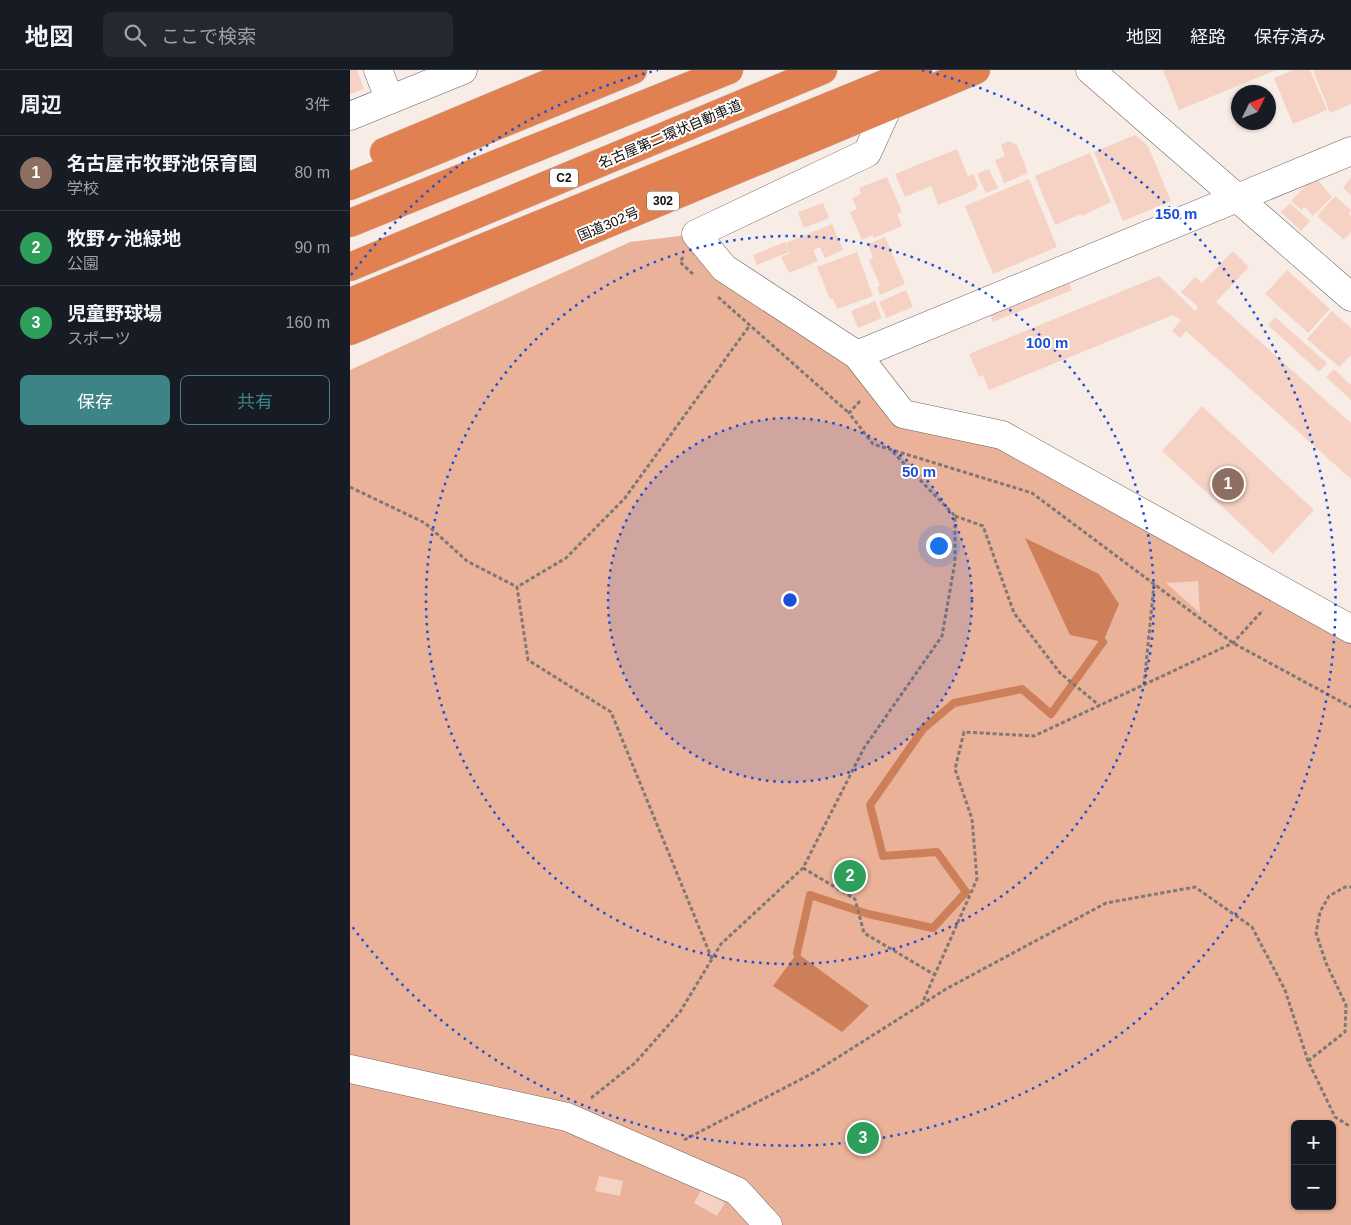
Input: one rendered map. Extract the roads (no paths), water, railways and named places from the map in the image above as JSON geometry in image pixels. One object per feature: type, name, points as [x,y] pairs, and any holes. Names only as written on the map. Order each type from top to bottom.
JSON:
[{"type":"highway","points":[[350,166],[580,70]]},
{"type":"highway","points":[[350,186],[633,70]]},
{"type":"highway","points":[[350,223],[729,70]]},
{"type":"highway","name":"名古屋第二環状自動車道","points":[[350,267],[824,70]]},
{"type":"highway","points":[[350,302],[918,70]]},
{"type":"highway","name":"国道302号","points":[[350,331],[976,70]]},
{"type":"street","points":[[378,70],[390,100]]},
{"type":"street","points":[[350,116],[463,70]]},
{"type":"street","points":[[1090,70],[1239,197],[1351,297]]},
{"type":"street","points":[[888,107],[867,153],[696,234],[724,268],[857,356],[903,414],[1002,435],[1351,629]]},
{"type":"street","points":[[857,356],[1351,151]]},
{"type":"street","points":[[350,1069],[567,1117],[737,1191],[768,1225]]},
{"type":"waterway","points":[[797,953],[810,895],[868,914],[933,928],[966,892],[937,852],[883,856],[870,805],[923,729],[954,703],[1022,689],[1051,714],[1103,642]]},
{"type":"place","name":"名古屋市牧野池保育園","points":[[1228,484]]},
{"type":"place","name":"牧野ヶ池緑地","points":[[850,876]]},
{"type":"place","name":"児童野球場","points":[[863,1138]]}]
